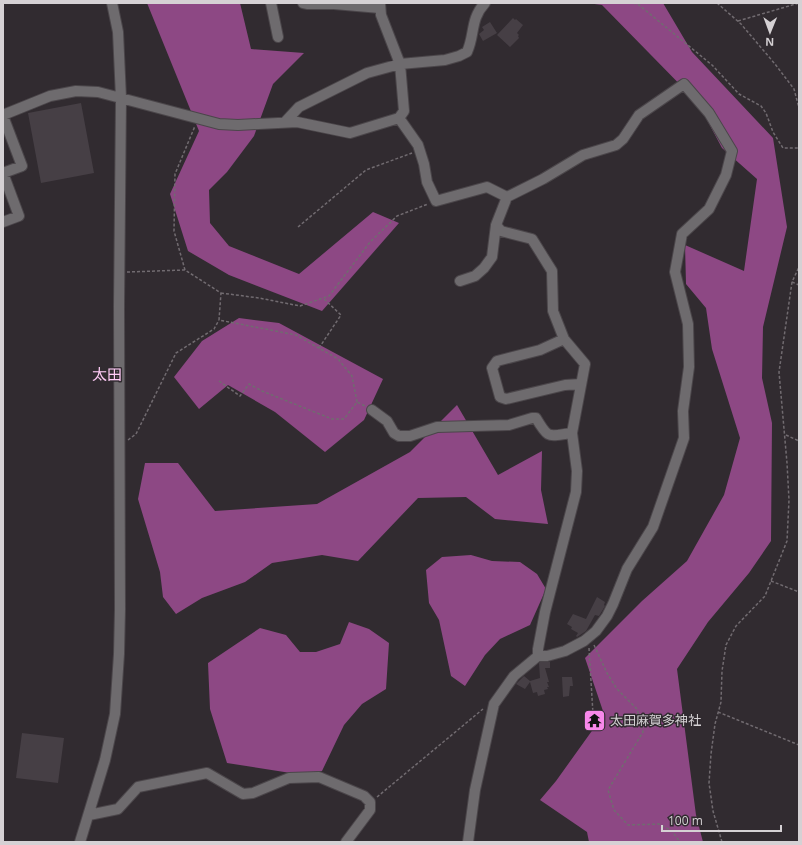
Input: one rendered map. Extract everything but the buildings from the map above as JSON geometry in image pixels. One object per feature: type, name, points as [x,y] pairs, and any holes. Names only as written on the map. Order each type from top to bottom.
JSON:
[{"type":"street","points":[[80,842],[105,760],[115,714],[119,654],[119,272],[121,98],[118,32],[112,3]]},
{"type":"street","points":[[271,3],[278,37]]},
{"type":"street","points":[[3,222],[19,216],[3,173],[22,166],[3,115],[63,92],[98,92],[219,124],[238,125],[297,122],[350,133],[399,118],[404,111],[400,64],[381,15],[380,5],[303,3]]},
{"type":"street","points":[[284,122],[299,107],[367,73],[400,64],[445,60],[467,52],[471,44],[473,23],[485,3]]},
{"type":"street","points":[[460,281],[475,276],[484,268],[492,257],[494,250],[493,236],[507,197],[543,179],[583,155],[616,145],[623,139],[639,115],[684,84],[709,113],[732,151],[726,176],[709,209],[682,234],[675,272],[688,324],[689,367],[683,411],[684,438],[653,527],[627,569],[613,604],[607,616],[596,631],[589,637],[565,651],[547,656],[538,656],[514,676],[494,704],[475,790],[468,842]]},
{"type":"street","points":[[399,118],[418,145],[424,164],[427,182],[436,201],[487,187],[507,197]]},
{"type":"street","points":[[496,225],[501,231],[532,239],[552,271],[553,311],[564,339],[585,364],[572,434],[577,471],[576,492],[545,612],[538,656]]},
{"type":"street","points":[[564,339],[540,350],[497,361],[492,368],[500,397],[506,400],[565,385],[581,384]]},
{"type":"street","points":[[372,410],[387,421],[394,433],[399,436],[410,436],[437,427],[509,425],[532,418],[536,418],[545,432],[550,435],[572,434]]},
{"type":"street","points":[[89,815],[118,809],[138,787],[208,773],[242,794],[253,793],[289,778],[319,777],[364,796],[370,802],[370,810],[346,842]]},
{"type":"path","points":[[633,3],[638,5],[712,65],[739,94],[761,106],[766,113],[773,132],[783,148],[799,148]]},
{"type":"path","points":[[717,3],[738,21],[775,64],[794,89],[799,108]]},
{"type":"path","points":[[738,21],[799,3]]},
{"type":"path","points":[[185,270],[174,231],[175,174],[198,118]]},
{"type":"path","points":[[298,228],[366,170],[419,150]]},
{"type":"path","points":[[119,272],[185,270],[221,293],[259,298],[300,306],[329,296],[370,242],[397,216],[436,201]]},
{"type":"path","points":[[722,842],[713,811],[709,783],[711,754],[720,702],[722,671],[726,645],[736,626],[765,596],[787,541],[789,500],[779,372],[792,282],[799,268]]},
{"type":"path","points":[[792,282],[799,285]]},
{"type":"path","points":[[120,446],[136,434],[176,353],[214,329],[219,320],[221,293]]},
{"type":"path","points":[[319,348],[341,315],[323,298]]},
{"type":"path","points":[[219,320],[296,335],[338,359],[352,376],[357,402],[344,420],[332,419],[262,391],[249,384],[240,396],[219,381]]},
{"type":"path","points":[[357,402],[372,410]]},
{"type":"path","points":[[785,435],[799,440]]},
{"type":"path","points":[[771,581],[799,592]]},
{"type":"path","points":[[589,637],[593,714]]},
{"type":"path","points":[[589,637],[606,673],[617,689],[637,709],[643,732],[608,790],[614,810],[628,825],[659,824],[672,831],[680,842]]},
{"type":"path","points":[[370,802],[487,706],[494,704]]},
{"type":"path","points":[[718,712],[799,745]]},
{"type":"shaded area","points":[[147,3],[240,3],[251,49],[304,53],[273,84],[254,136],[227,172],[209,190],[210,223],[229,246],[299,274],[373,212],[399,223],[322,311],[229,275],[188,251],[170,194],[199,131]]},
{"type":"shaded area","points":[[587,3],[663,3],[692,52],[773,138],[787,227],[763,327],[762,378],[772,423],[771,541],[749,573],[708,622],[677,669],[696,815],[703,842],[589,842],[587,832],[540,800],[556,781],[604,714],[585,658],[642,601],[687,561],[724,495],[740,438],[712,349],[706,308],[686,284],[685,245],[744,271],[757,179],[722,148],[698,103],[602,5]]},
{"type":"shaded area","points":[[239,318],[279,323],[383,379],[364,420],[325,452],[275,412],[228,385],[199,409],[174,377],[202,341]]},
{"type":"shaded area","points":[[457,405],[498,475],[542,451],[541,490],[548,524],[495,519],[466,497],[418,498],[358,561],[322,555],[272,563],[245,582],[202,598],[176,614],[163,597],[160,572],[138,499],[145,463],[178,463],[215,511],[317,504],[410,452]]},
{"type":"shaded area","points":[[471,555],[492,561],[520,562],[537,574],[546,589],[530,625],[500,639],[485,655],[465,686],[451,676],[439,620],[429,603],[426,570],[442,557]]},
{"type":"shaded area","points":[[349,622],[369,629],[389,643],[386,689],[362,704],[344,725],[322,771],[297,774],[227,763],[210,709],[208,663],[260,628],[286,635],[300,652],[316,652],[340,644]]},
{"type":"place","name":"太田麻賀多神社","points":[[594,720]]},
{"type":"district","name":"太田","points":[[107,375]]}]
